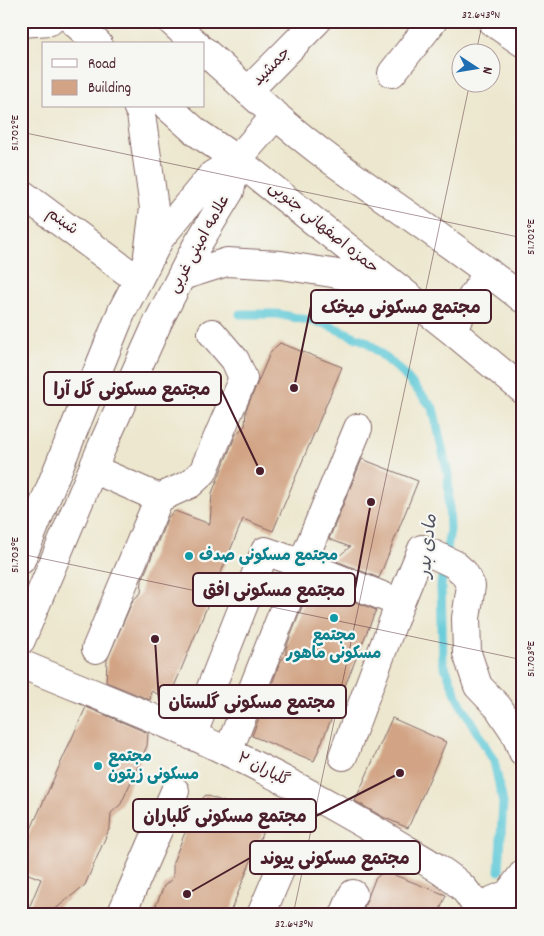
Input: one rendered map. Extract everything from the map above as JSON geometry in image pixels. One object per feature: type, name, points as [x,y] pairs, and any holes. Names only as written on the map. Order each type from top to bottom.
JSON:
[{"type":"street","points":[[21,23],[50,21]]},
{"type":"street","points":[[73,21],[96,42]]},
{"type":"street","points":[[171,21],[194,42]]},
{"type":"street","name":"جمشید","points":[[248,91],[317,21]]},
{"type":"street","points":[[392,73],[433,21]]},
{"type":"street","points":[[491,21],[523,42]]},
{"type":"street","points":[[205,52],[276,115],[330,159],[523,299]]},
{"type":"street","points":[[138,108],[141,114],[154,208],[143,271]]},
{"type":"street","name":"حمزه اصفهانی جنوبی","points":[[169,108],[196,132],[237,160],[451,330],[523,390]]},
{"type":"street","points":[[237,160],[276,115]]},
{"type":"street","name":"علامه امینی غربی","points":[[21,560],[122,311],[160,238],[212,175],[237,160]]},
{"type":"street","name":"علامه امینی غربی","points":[[21,640],[93,469],[158,322],[196,247],[230,190],[237,160]]},
{"type":"street","name":"شبنم","points":[[21,193],[102,252],[143,271]]},
{"type":"street","points":[[182,276],[228,262],[290,267],[394,285]]},
{"type":"street","points":[[451,330],[488,272]]},
{"type":"street","points":[[96,649],[159,498],[190,484],[203,472],[243,378],[234,360],[212,333]]},
{"type":"street","points":[[228,752],[358,428]]},
{"type":"street","points":[[93,469],[159,498]]},
{"type":"street","points":[[343,756],[422,549],[454,564],[464,574],[471,586],[466,618],[467,653],[478,686],[498,708],[514,731],[523,752]]},
{"type":"street","points":[[192,736],[265,552],[302,564],[400,603]]},
{"type":"street","name":"گلباران ۲","points":[[21,664],[228,752],[353,818],[420,858],[463,888],[478,911]]},
{"type":"street","points":[[121,915],[175,791]]},
{"type":"street","points":[[262,915],[286,856]]},
{"type":"street","points":[[478,911],[508,894],[523,875]]},
{"type":"building","points":[[280,343],[342,367],[273,531],[243,519],[169,699],[151,691],[150,700],[106,682],[107,660],[133,600],[141,593],[142,580],[168,517],[175,511],[210,524],[212,493],[236,434],[245,426],[246,410],[271,351]]},
{"type":"building","points":[[362,459],[418,481],[379,578],[334,560],[350,547],[329,539]]},
{"type":"building","points":[[311,584],[376,610],[314,761],[252,736],[281,660],[286,656],[286,648]]},
{"type":"building","points":[[86,707],[148,733],[147,746],[121,804],[111,813],[110,827],[85,885],[48,915],[26,915],[41,879],[21,871],[21,851]]},
{"type":"building","points":[[392,718],[446,742],[408,828],[383,817],[355,801]]},
{"type":"building","points":[[206,795],[268,819],[229,915],[152,915],[164,886],[173,878],[173,862],[197,803]]},
{"type":"building","points":[[384,871],[446,895],[438,915],[361,915],[375,879]]},
{"type":"waterway","name":"مادی بدر","points":[[240,314],[277,314],[323,323],[367,342],[401,371],[433,408],[448,475],[450,530],[441,585],[443,662],[459,701],[494,761],[503,803],[499,871]]},
{"type":"place","name":"مجتمع مسکونی میخک","points":[[294,388]]},
{"type":"place","name":"مجتمع مسکونی گل آرا","points":[[260,471]]},
{"type":"place","name":"مجتمع مسکونی افق","points":[[371,502]]},
{"type":"place","name":"مجتمع مسکونی صدف","points":[[189,556]]},
{"type":"place","name":"مجتمع مسکونی ماهور","points":[[334,618]]},
{"type":"place","name":"مجتمع مسکونی گلستان","points":[[155,639]]},
{"type":"place","name":"مجتمع مسکونی زیتون","points":[[98,766]]},
{"type":"place","name":"مجتمع مسکونی گلباران","points":[[400,773]]},
{"type":"place","name":"مجتمع مسکونی پیوند","points":[[187,894]]}]
